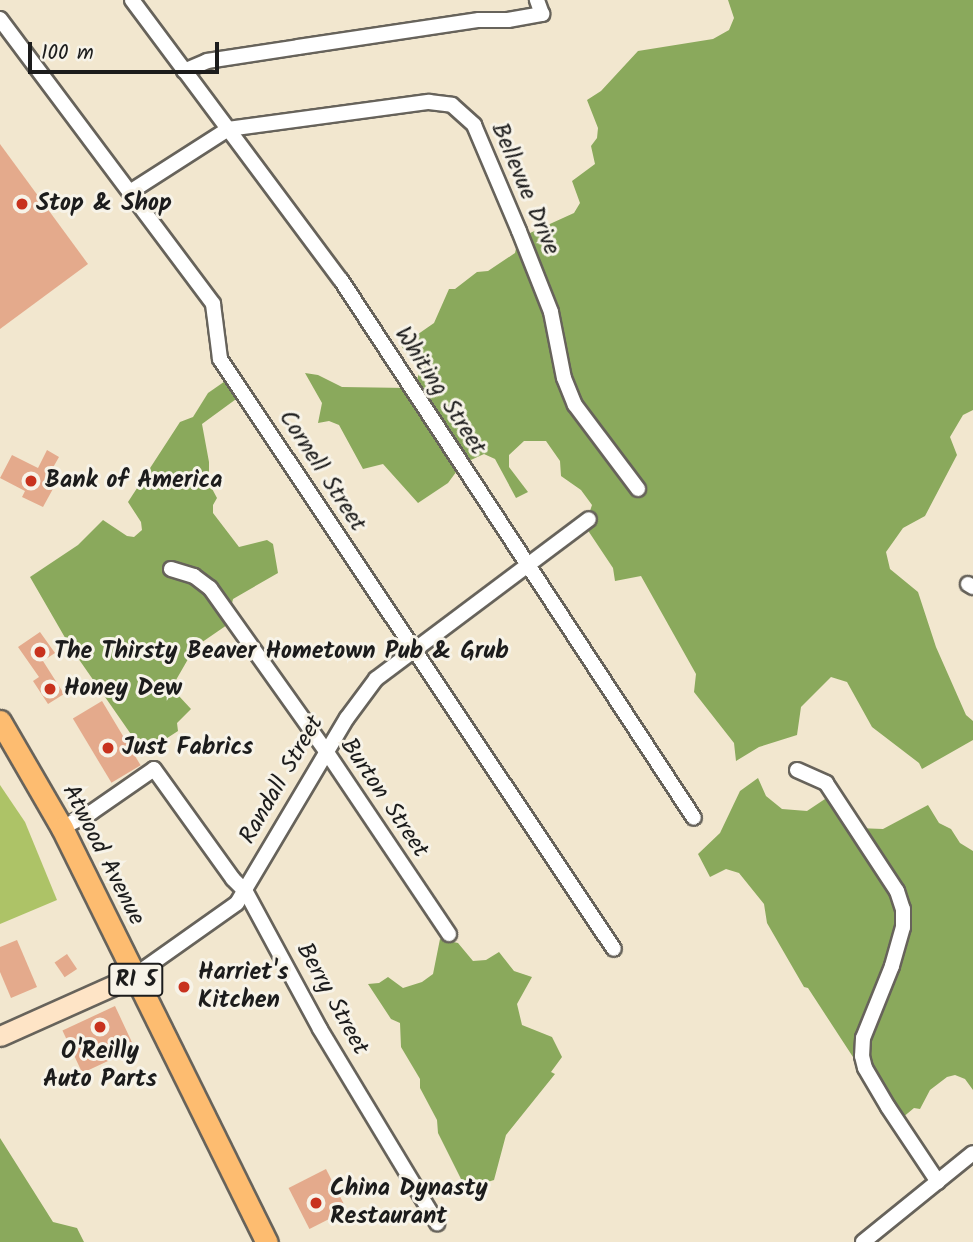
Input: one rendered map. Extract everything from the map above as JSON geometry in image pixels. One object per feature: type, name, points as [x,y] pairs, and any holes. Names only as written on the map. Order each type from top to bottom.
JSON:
[{"type":"main road","name":"Atwood Avenue","points":[[0,721],[62,828],[267,1242]]},
{"type":"street","name":"Whiting Street","points":[[132,0],[341,280],[694,818]]},
{"type":"street","points":[[184,71],[207,61],[479,20],[508,20],[542,14],[537,0]]},
{"type":"street","name":"Cornell Street","points":[[0,19],[212,304],[217,317],[216,344],[220,359],[614,949]]},
{"type":"street","name":"Bellevue Drive","points":[[130,192],[228,129],[429,102],[445,102],[462,111],[474,125],[551,312],[564,378],[575,405],[638,489]]},
{"type":"street","name":"Randall Street","points":[[0,1036],[134,976],[237,903],[246,892],[326,752],[369,686],[589,519]]},
{"type":"street","name":"Burton Street","points":[[171,569],[194,576],[210,588],[326,752],[449,934]]},
{"type":"street","name":"Berry Street","points":[[62,828],[92,812],[154,769],[233,879],[246,892],[320,1028],[437,1223]]},
{"type":"street","points":[[797,770],[827,783],[897,891],[903,909],[903,927],[892,966],[863,1038],[862,1056],[865,1068],[888,1107],[938,1182]]},
{"type":"street","points":[[863,1242],[973,1153]]},
{"type":"green space","points":[[728,0],[973,0],[973,410],[963,415],[950,437],[957,455],[925,516],[903,528],[886,552],[890,569],[918,592],[936,647],[966,715],[973,721],[973,740],[922,769],[919,763],[872,727],[847,682],[831,677],[801,707],[797,735],[759,747],[736,761],[734,743],[694,692],[696,674],[641,576],[615,581],[613,568],[585,526],[592,505],[581,490],[561,476],[560,461],[546,441],[524,441],[509,455],[509,467],[528,492],[516,498],[495,459],[484,454],[462,464],[448,483],[418,503],[383,464],[363,469],[339,425],[329,421],[318,423],[322,403],[305,373],[318,375],[342,387],[408,388],[416,383],[420,370],[401,346],[434,323],[449,289],[455,289],[477,272],[488,271],[515,253],[520,231],[530,233],[574,213],[580,203],[572,181],[595,164],[591,146],[597,138],[598,128],[587,100],[601,91],[638,51],[713,39],[729,30],[734,18]]},
{"type":"green space","points":[[231,377],[243,394],[202,424],[209,462],[209,483],[217,498],[213,513],[239,547],[267,540],[273,544],[278,573],[233,599],[227,625],[195,647],[176,680],[178,695],[191,709],[177,723],[178,731],[144,753],[71,648],[30,577],[78,545],[103,520],[127,536],[134,537],[142,530],[141,522],[128,502],[180,422],[193,417],[208,393]]},
{"type":"green space","points":[[758,778],[766,796],[782,809],[807,811],[834,793],[857,828],[883,829],[928,805],[939,823],[951,829],[960,843],[973,851],[973,1090],[965,1079],[955,1075],[947,1077],[930,1090],[920,1109],[914,1108],[896,1123],[808,988],[804,987],[767,923],[764,904],[739,873],[726,869],[710,877],[698,854],[720,833],[740,791]]},
{"type":"green space","points":[[0,785],[25,822],[57,900],[0,924]]},
{"type":"green space","points":[[440,939],[458,943],[473,961],[486,960],[499,952],[514,971],[532,977],[517,1004],[522,1025],[552,1037],[562,1057],[551,1072],[555,1074],[506,1135],[494,1180],[478,1185],[468,1193],[438,1133],[437,1120],[420,1088],[420,1079],[401,1047],[400,1023],[391,1019],[368,984],[379,983],[388,977],[403,988],[422,982],[433,974]]},
{"type":"green space","points":[[0,1138],[53,1222],[77,1228],[84,1242],[0,1242]]},
{"type":"building","name":"Stop & Shop","points":[[0,144],[88,264],[0,329]]},
{"type":"building","points":[[47,450],[59,457],[51,471],[60,476],[43,507],[22,497],[25,491],[0,478],[12,455],[38,468]]},
{"type":"building","points":[[40,632],[55,653],[43,661],[64,694],[48,704],[33,681],[39,677],[18,647]]},
{"type":"building","points":[[102,701],[141,765],[111,783],[73,719]]},
{"type":"building","points":[[17,940],[37,987],[11,998],[0,972],[0,947]]},
{"type":"building","points":[[67,954],[77,969],[65,977],[55,962]]},
{"type":"building","points":[[115,1006],[135,1049],[82,1073],[62,1031]]},
{"type":"building","points":[[326,1169],[347,1210],[309,1229],[289,1188]]},
{"type":"place","name":"Stop & Shop","points":[[22,204]]},
{"type":"place","name":"Bank of America","points":[[31,481]]},
{"type":"place","name":"The Thirsty Beaver Hometown Pub & Grub","points":[[40,652]]},
{"type":"place","name":"Honey Dew","points":[[50,689]]},
{"type":"place","name":"Just Fabrics","points":[[108,748]]},
{"type":"place","name":"Harriet's Kitchen","points":[[184,987]]},
{"type":"place","name":"O'Reilly Auto Parts","points":[[100,1027]]},
{"type":"place","name":"China Dynasty Restaurant","points":[[316,1203]]}]
